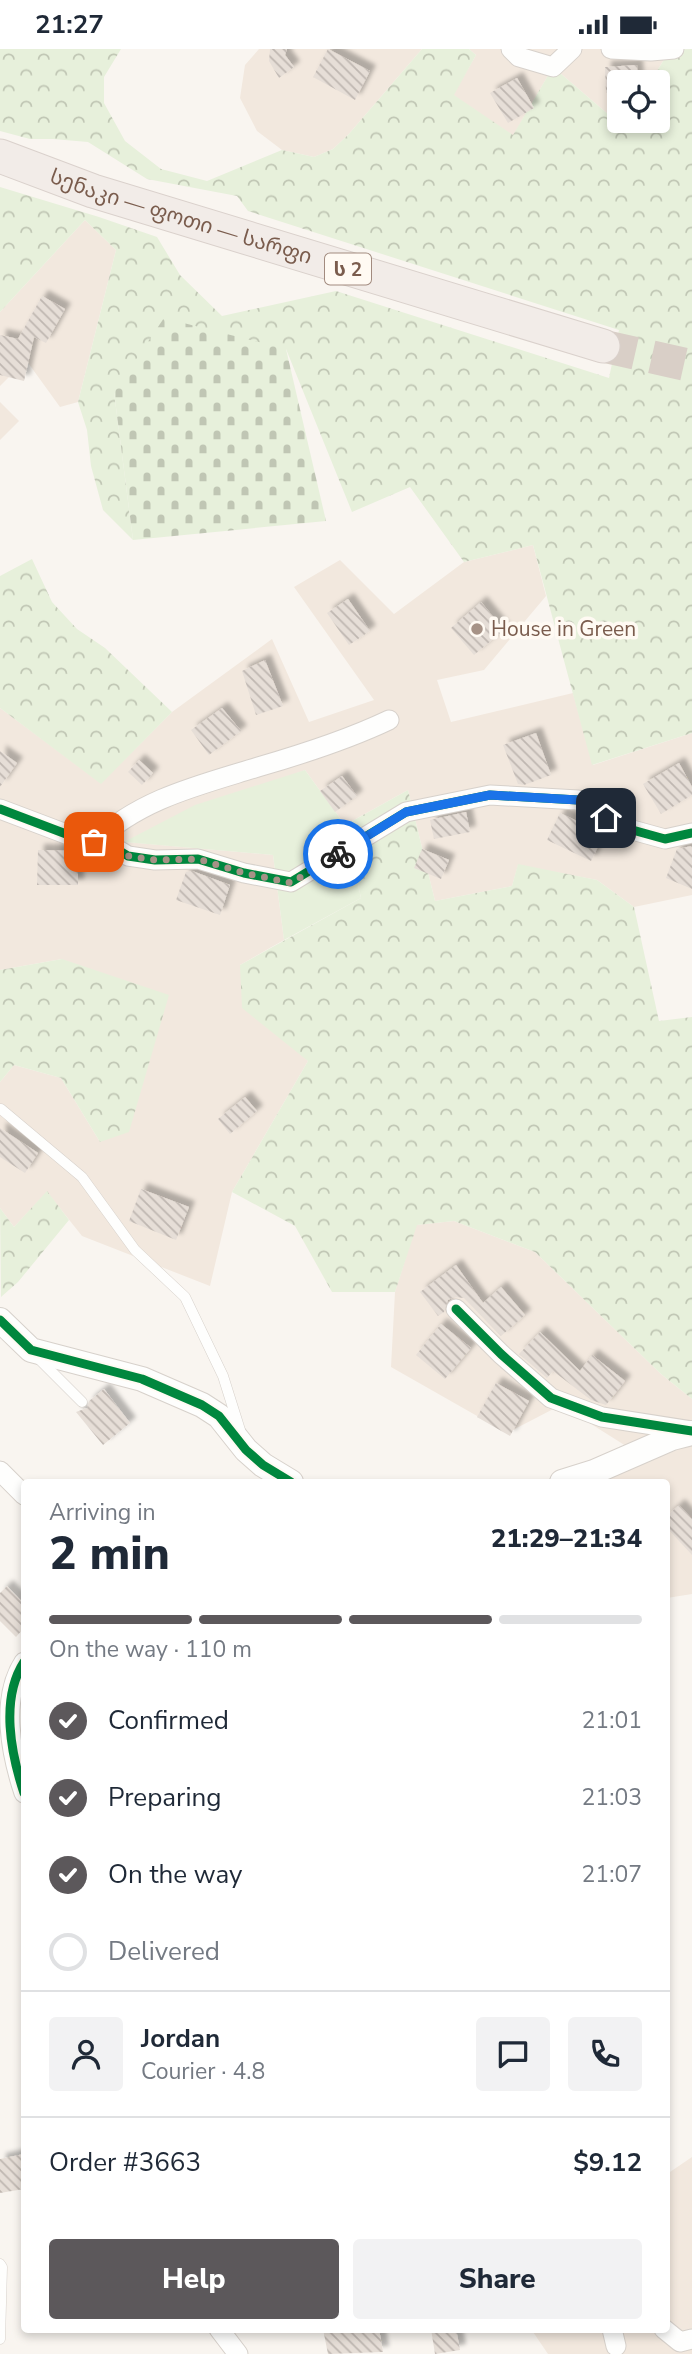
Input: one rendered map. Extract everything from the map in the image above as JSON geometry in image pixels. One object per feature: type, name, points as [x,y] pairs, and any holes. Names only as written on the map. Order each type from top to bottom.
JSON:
[{"type":"highway","name":"სენაკი — ფოთი — სარფი","points":[[0,156],[93,191],[603,346]]},
{"type":"street","points":[[511,49],[519,57],[553,67],[572,49]]},
{"type":"street","points":[[611,49],[674,49]]},
{"type":"street","points":[[94,842],[111,827],[156,800],[355,736],[389,720]]},
{"type":"street","points":[[0,809],[74,837],[115,848],[128,856],[155,860],[198,859],[291,883],[406,812],[490,795],[578,800],[618,826],[665,839],[692,833]]},
{"type":"street","points":[[456,1309],[551,1398],[602,1417],[692,1432]]},
{"type":"street","points":[[0,1320],[31,1350],[142,1379],[179,1393],[219,1416],[246,1450],[263,1465],[286,1479]]},
{"type":"street","points":[[572,1479],[692,1432]]},
{"type":"street","points":[[0,1471],[21,1492]]},
{"type":"street","points":[[21,1670],[12,1690],[10,1736],[21,1781]]},
{"type":"street","points":[[222,2333],[238,2354]]},
{"type":"street","points":[[669,2333],[680,2342],[692,2339]]},
{"type":"lane","points":[[1,1109],[82,1177],[135,1250],[185,1297],[223,1376],[246,1450]]},
{"type":"lane","points":[[31,1350],[82,1402]]},
{"type":"lane","points":[[0,2264],[0,2339]]},
{"type":"shaded area","points":[[259,49],[422,49],[348,135],[333,149],[314,157],[282,150],[257,131],[240,98],[245,65]]},
{"type":"shaded area","points":[[469,49],[674,49],[670,50],[658,70],[607,70],[607,113],[553,67],[513,136],[453,95],[476,55]]},
{"type":"shaded area","points":[[85,220],[116,250],[78,402],[60,407],[26,360],[0,386],[0,312]]},
{"type":"shaded area","points":[[0,402],[19,421],[0,440]]},
{"type":"shaded area","points":[[533,545],[546,596],[484,670],[437,680],[451,722],[573,693],[593,765],[692,733],[692,895],[634,907],[597,880],[518,865],[512,886],[435,901],[408,790],[345,825],[305,770],[126,842],[273,855],[284,940],[240,965],[308,1061],[232,1192],[210,1286],[82,1236],[47,1192],[14,1227],[0,1208],[0,1082],[14,1065],[61,1078],[100,1142],[62,959],[0,970],[0,708],[101,783],[172,712],[272,639],[309,722],[374,700],[294,587],[340,560],[394,614],[464,562]]},
{"type":"shaded area","points":[[454,1221],[535,1252],[661,1374],[692,1399],[692,1423],[626,1446],[561,1405],[507,1433],[391,1367],[395,1292],[416,1225]]},
{"type":"shaded area","points":[[692,1444],[692,1594],[670,1598],[670,1479],[603,1479]]},
{"type":"shaded area","points":[[692,2157],[692,2354],[548,2354],[534,2333],[670,2333],[670,2172]]},
{"type":"green space","points":[[0,49],[121,49],[104,77],[104,103],[125,141],[161,169],[207,181],[282,150],[314,157],[333,149],[422,49],[469,49],[476,55],[454,95],[513,135],[553,67],[607,113],[607,133],[670,133],[670,70],[658,70],[670,50],[692,49],[692,733],[592,765],[533,545],[464,562],[410,487],[352,512],[286,349],[114,392],[133,540],[103,510],[91,466],[87,430],[78,402],[116,250],[85,220],[0,312],[0,187],[157,237],[180,275],[222,316],[336,291],[609,378],[619,330],[248,211],[237,196],[147,179],[88,142],[30,139],[0,131]]},
{"type":"green space","points":[[164,318],[286,349],[326,521],[133,540],[114,392]]},
{"type":"green space","points":[[32,559],[52,602],[77,629],[105,648],[172,712],[101,784],[0,708],[0,576]]},
{"type":"green space","points":[[305,770],[345,825],[361,898],[284,940],[273,855],[124,842],[195,805]]},
{"type":"green space","points":[[408,790],[435,901],[512,886],[518,864],[597,880],[634,907],[659,1021],[692,1017],[692,1399],[661,1374],[535,1252],[454,1221],[417,1225],[395,1292],[332,1292],[295,1226],[232,1192],[308,1061],[242,1008],[240,965],[361,898],[345,825]]},
{"type":"green space","points":[[62,959],[169,995],[129,1132],[100,1142],[61,1078],[14,1065],[0,1082],[0,970]]},
{"type":"green space","points":[[47,1191],[69,1220],[18,1282],[1,1297],[0,1208],[14,1227]]},
{"type":"building","points":[[270,49],[287,49],[285,55],[294,67],[279,78],[269,61]]},
{"type":"building","points":[[328,49],[370,71],[355,100],[313,77]]},
{"type":"building","points":[[637,65],[637,70],[607,70],[606,93],[605,67]]},
{"type":"building","points":[[517,78],[534,108],[508,123],[490,93]]},
{"type":"building","points":[[42,296],[65,309],[46,343],[34,337],[24,381],[0,375],[0,335],[18,339]]},
{"type":"building","points":[[348,599],[370,631],[349,645],[327,613]]},
{"type":"building","name":"House in Green","points":[[481,602],[504,630],[474,655],[451,628]]},
{"type":"building","points":[[265,660],[283,706],[256,715],[242,671]]},
{"type":"building","points":[[222,708],[241,731],[209,755],[191,730]]},
{"type":"building","points":[[536,733],[551,775],[524,785],[518,784],[503,745]]},
{"type":"building","points":[[0,751],[17,763],[0,787]]},
{"type":"building","points":[[139,760],[153,773],[142,785],[128,772]]},
{"type":"building","points":[[679,763],[692,787],[692,795],[661,814],[643,784]]},
{"type":"building","points":[[342,776],[357,796],[335,812],[320,791]]},
{"type":"building","points":[[466,812],[470,832],[434,839],[430,820]]},
{"type":"building","points":[[560,813],[604,834],[591,861],[547,840]]},
{"type":"building","points":[[692,846],[692,889],[666,878],[677,849]]},
{"type":"building","points":[[422,849],[449,860],[441,879],[414,868]]},
{"type":"building","points":[[38,850],[78,851],[78,885],[37,885]]},
{"type":"building","points":[[192,871],[230,885],[220,915],[176,900],[186,872]]},
{"type":"building","points":[[245,1097],[257,1111],[230,1134],[218,1119]]},
{"type":"building","points":[[0,1128],[38,1153],[25,1173],[0,1157]]},
{"type":"building","points":[[141,1189],[189,1207],[176,1240],[129,1221]]},
{"type":"building","points":[[456,1265],[483,1303],[501,1287],[525,1315],[501,1336],[464,1298],[454,1297],[448,1300],[444,1312],[438,1316],[420,1292]]},
{"type":"building","points":[[441,1324],[471,1348],[445,1379],[416,1355]]},
{"type":"building","points":[[540,1332],[580,1371],[592,1355],[625,1381],[606,1405],[591,1400],[553,1371],[547,1378],[519,1354]]},
{"type":"building","points":[[496,1383],[529,1401],[510,1436],[477,1417]]},
{"type":"building","points":[[104,1389],[130,1423],[103,1445],[76,1412],[87,1408],[89,1401]]},
{"type":"building","points":[[679,1505],[692,1519],[692,1555],[670,1531],[670,1513]]},
{"type":"building","points":[[7,1586],[21,1601],[21,1631],[16,1637],[0,1621],[0,1593]]},
{"type":"building","points":[[21,2155],[21,2190],[0,2193],[0,2159]]},
{"type":"building","points":[[324,2333],[380,2333],[383,2352],[328,2354]]},
{"type":"building","points":[[432,2333],[457,2333],[460,2350],[435,2354]]},
{"type":"tunnel","points":[[603,346],[692,366]]},
{"type":"cycle path","points":[[0,809],[74,837],[115,848],[128,856],[155,860],[198,859],[244,873],[291,882],[406,812],[490,795],[578,800],[618,826],[665,839],[692,833]]},
{"type":"cycle path","points":[[456,1309],[551,1398],[602,1417],[692,1431]]},
{"type":"cycle path","points":[[0,1320],[31,1350],[142,1379],[202,1405],[219,1416],[246,1450],[263,1465],[286,1479]]},
{"type":"cycle path","points":[[21,1668],[12,1693],[10,1709],[12,1744],[21,1782]]},
{"type":"way so far","points":[[94,842],[115,848],[128,856],[155,860],[198,859],[291,883],[338,854]]},
{"type":"place","name":"House in Green","points":[[477,629]]},
{"type":"route","points":[[338,854],[406,812],[490,795],[578,800],[606,818]]}]
